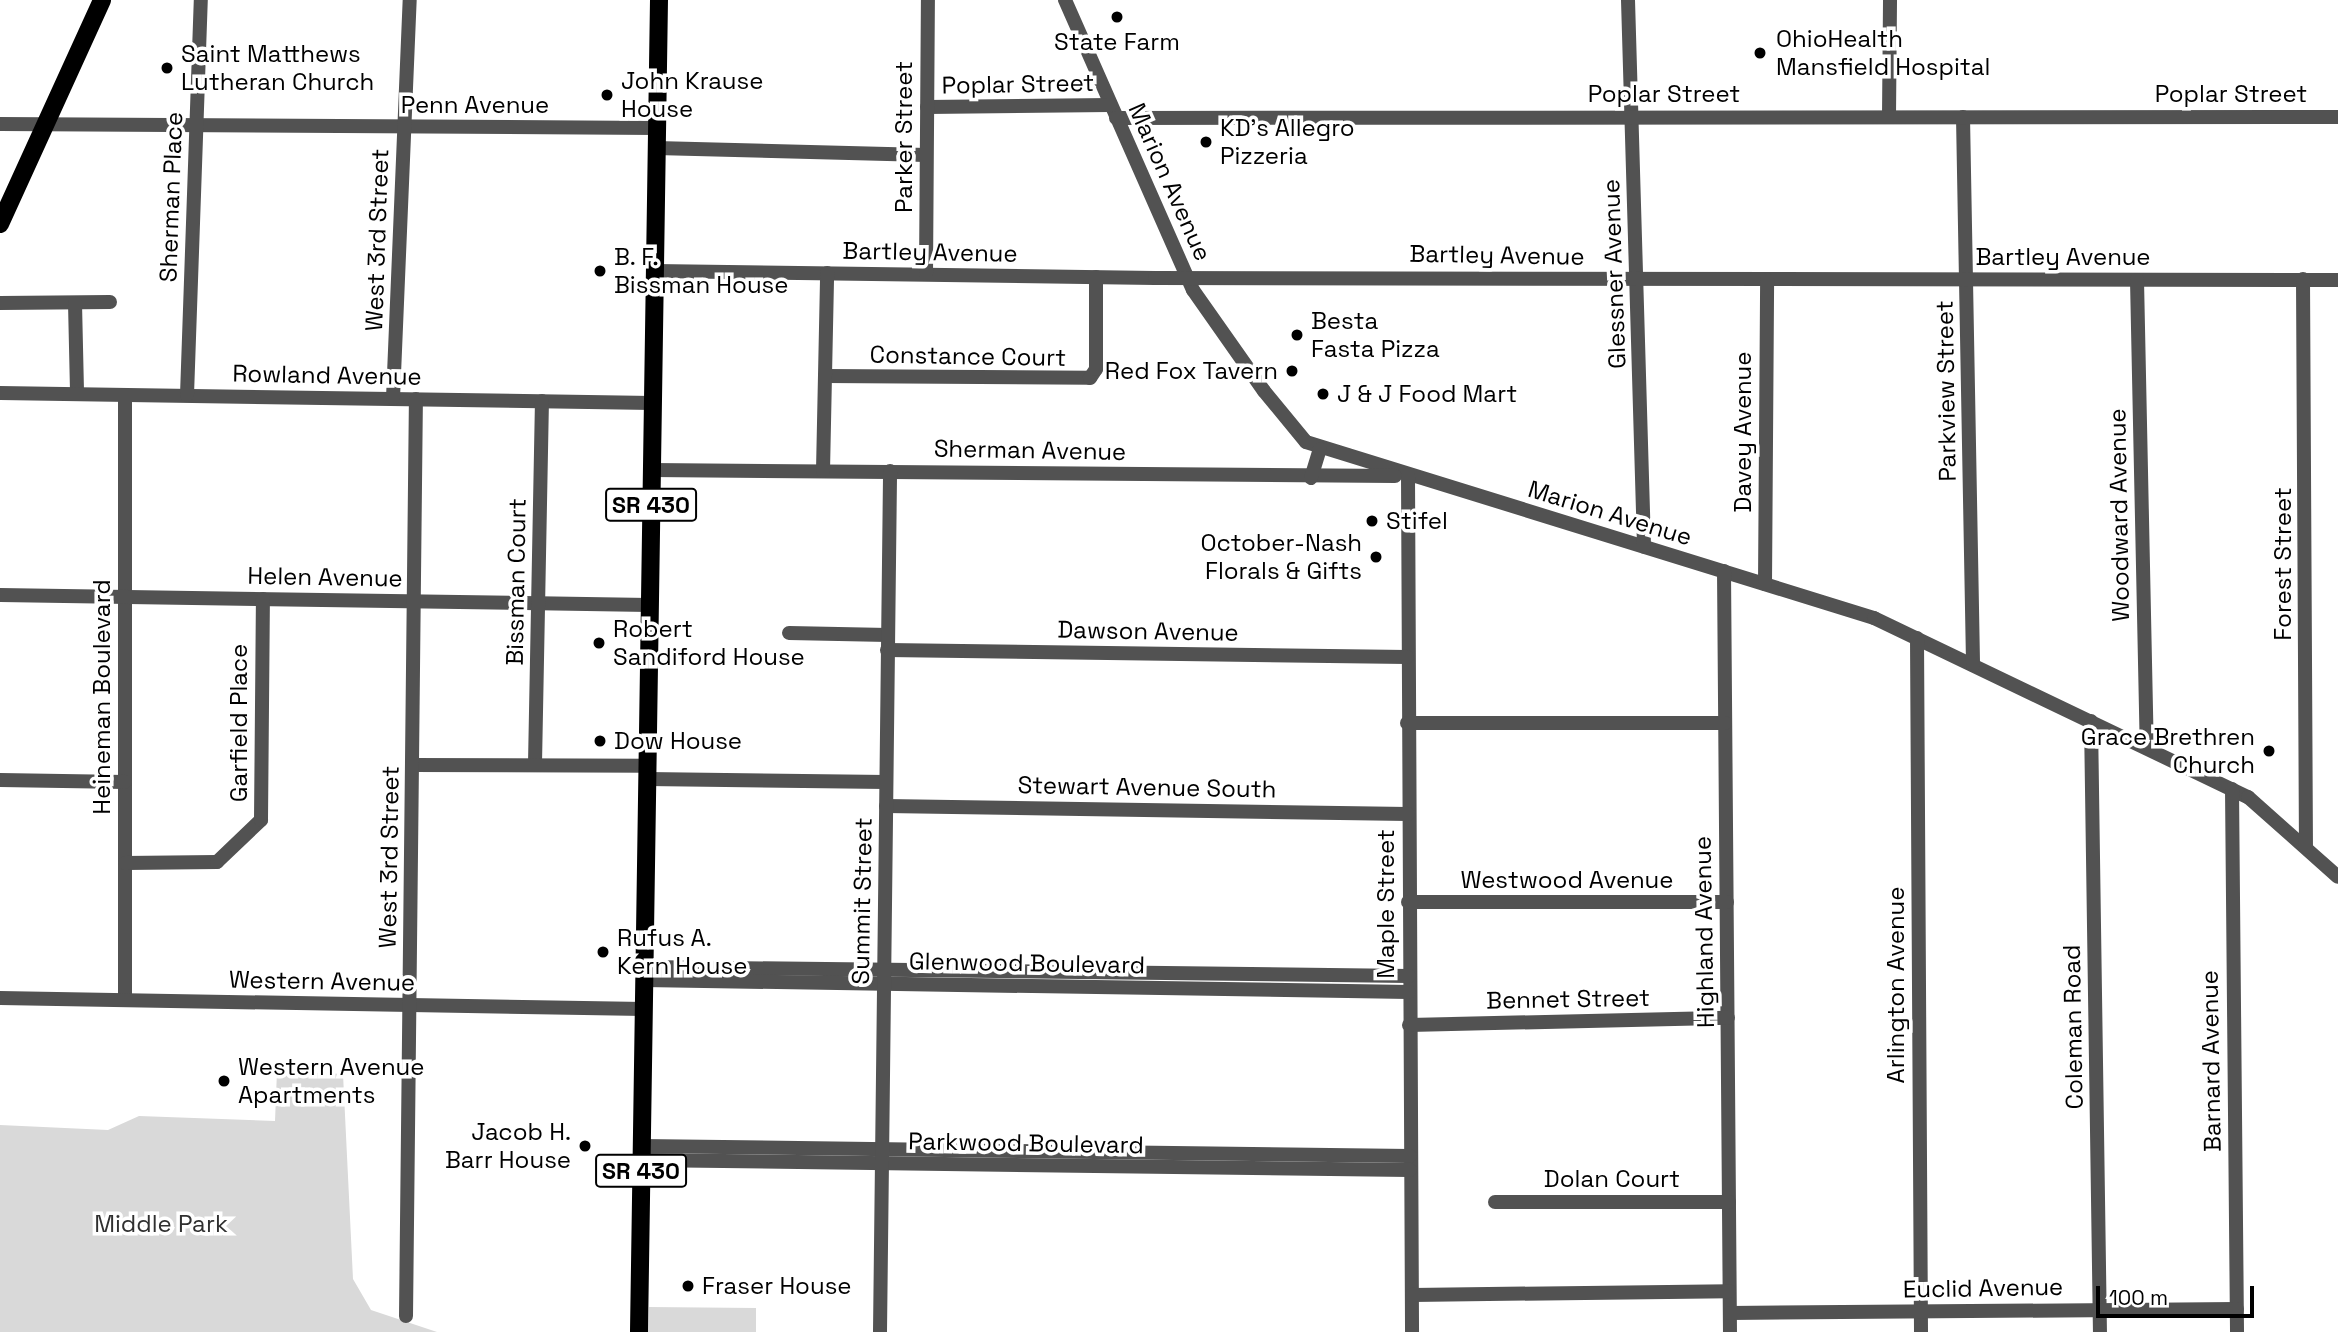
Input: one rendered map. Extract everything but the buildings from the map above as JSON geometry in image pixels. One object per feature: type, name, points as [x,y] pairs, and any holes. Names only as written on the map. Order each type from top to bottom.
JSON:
[{"type":"main road","points":[[0,224],[102,0]]},
{"type":"main road","name":"SR 430","points":[[639,1332],[659,0]]},
{"type":"street","name":"Sherman Place","points":[[187,395],[201,0]]},
{"type":"street","name":"West 3rd Street","points":[[393,398],[410,0]]},
{"type":"street","name":"Parker Street","points":[[926,274],[928,0]]},
{"type":"street","name":"Marion Avenue","points":[[1065,0],[1186,275],[1300,437],[1320,449],[1865,615],[2232,789],[2258,804],[2338,877]]},
{"type":"street","name":"Glessner Avenue","points":[[1628,0],[1644,547]]},
{"type":"street","points":[[1889,116],[1890,0]]},
{"type":"street","name":"Poplar Street","points":[[927,107],[1113,112],[1632,117],[2338,117]]},
{"type":"street","name":"Parkview Street","points":[[1963,117],[1973,665]]},
{"type":"street","name":"Penn Avenue","points":[[0,124],[657,128]]},
{"type":"street","points":[[656,148],[926,155]]},
{"type":"street","name":"Bartley Avenue","points":[[655,271],[1097,277],[1186,275],[1767,280],[2338,280]]},
{"type":"street","points":[[823,471],[827,273]]},
{"type":"street","name":"Constance Court","points":[[825,376],[1090,379],[1096,369],[1097,277]]},
{"type":"street","name":"Forest Street","points":[[2304,279],[2306,847]]},
{"type":"street","name":"Davey Avenue","points":[[1765,584],[1767,280]]},
{"type":"street","name":"Woodward Avenue","points":[[2137,280],[2147,748]]},
{"type":"street","points":[[0,303],[110,302]]},
{"type":"street","points":[[75,303],[77,394]]},
{"type":"street","name":"Rowland Avenue","points":[[0,393],[652,403]]},
{"type":"street","name":"Heineman Boulevard","points":[[125,395],[125,1000]]},
{"type":"street","name":"West 3rd Street","points":[[406,1316],[416,399]]},
{"type":"street","name":"Bissman Court","points":[[536,764],[542,401]]},
{"type":"street","points":[[1311,478],[1320,449]]},
{"type":"street","name":"Sherman Avenue","points":[[651,470],[1311,478],[1408,475]]},
{"type":"street","name":"Summit Street","points":[[880,1332],[890,471]]},
{"type":"street","name":"Maple Street","points":[[1408,475],[1407,723],[1412,1332]]},
{"type":"street","name":"Highland Avenue","points":[[1724,571],[1730,1313]]},
{"type":"street","name":"Helen Avenue","points":[[0,595],[649,604]]},
{"type":"street","name":"Garfield Place","points":[[125,863],[217,862],[261,820],[263,599]]},
{"type":"street","name":"Dawson Avenue","points":[[789,633],[888,642],[1407,657]]},
{"type":"street","name":"Arlington Avenue","points":[[1917,638],[1921,1332]]},
{"type":"street","name":"Coleman Road","points":[[2091,721],[2101,1332]]},
{"type":"street","points":[[1407,723],[1725,723]]},
{"type":"street","points":[[412,765],[536,764],[647,772],[886,782]]},
{"type":"street","points":[[0,780],[125,782]]},
{"type":"street","name":"Barnard Avenue","points":[[2232,789],[2237,1332]]},
{"type":"street","name":"Stewart Avenue South","points":[[886,806],[1408,814]]},
{"type":"street","name":"Westwood Avenue","points":[[1408,902],[1727,902]]},
{"type":"street","name":"Glenwood Boulevard","points":[[644,974],[884,968],[1409,976]]},
{"type":"street","name":"Glenwood Boulevard","points":[[644,974],[884,984],[1409,992]]},
{"type":"street","name":"Western Avenue","points":[[0,998],[644,1009]]},
{"type":"street","name":"Bennet Street","points":[[1409,1026],[1728,1018]]},
{"type":"street","name":"Parkwood Boulevard","points":[[641,1153],[1410,1163]]},
{"type":"street","name":"Dolan Court","points":[[1495,1202],[1729,1202]]},
{"type":"street","points":[[1412,1295],[1729,1292]]},
{"type":"street","name":"Euclid Avenue","points":[[1730,1313],[2237,1309]]},
{"type":"street","points":[[1730,1313],[1730,1332]]},
{"type":"green space","name":"Middle Park","points":[[277,1071],[343,1074],[353,1279],[371,1310],[437,1332],[0,1332],[0,1125],[108,1130],[139,1116],[275,1121]]},
{"type":"green space","points":[[649,1307],[756,1308],[756,1332],[648,1332]]},
{"type":"place","name":"State Farm","points":[[1117,17]]},
{"type":"place","name":"OhioHealth Mansfield Hospital","points":[[1760,53]]},
{"type":"place","name":"Saint Matthews Lutheran Church","points":[[167,68]]},
{"type":"place","name":"John Krause House","points":[[607,95]]},
{"type":"place","name":"KD's Allegro Pizzeria","points":[[1206,142]]},
{"type":"place","name":"B. F. Bissman House","points":[[600,271]]},
{"type":"place","name":"Besta Fasta Pizza","points":[[1297,335]]},
{"type":"place","name":"Red Fox Tavern","points":[[1292,371]]},
{"type":"place","name":"J & J Food Mart","points":[[1323,394]]},
{"type":"place","name":"Stifel","points":[[1372,521]]},
{"type":"place","name":"October-Nash Florals & Gifts","points":[[1376,557]]},
{"type":"place","name":"Robert Sandiford House","points":[[599,643]]},
{"type":"place","name":"Dow House","points":[[600,741]]},
{"type":"place","name":"Grace Brethren Church","points":[[2269,751]]},
{"type":"place","name":"Rufus A. Kern House","points":[[603,952]]},
{"type":"place","name":"Western Avenue Apartments","points":[[224,1081]]},
{"type":"place","name":"Jacob H. Barr House","points":[[585,1146]]},
{"type":"place","name":"Fraser House","points":[[688,1286]]}]
